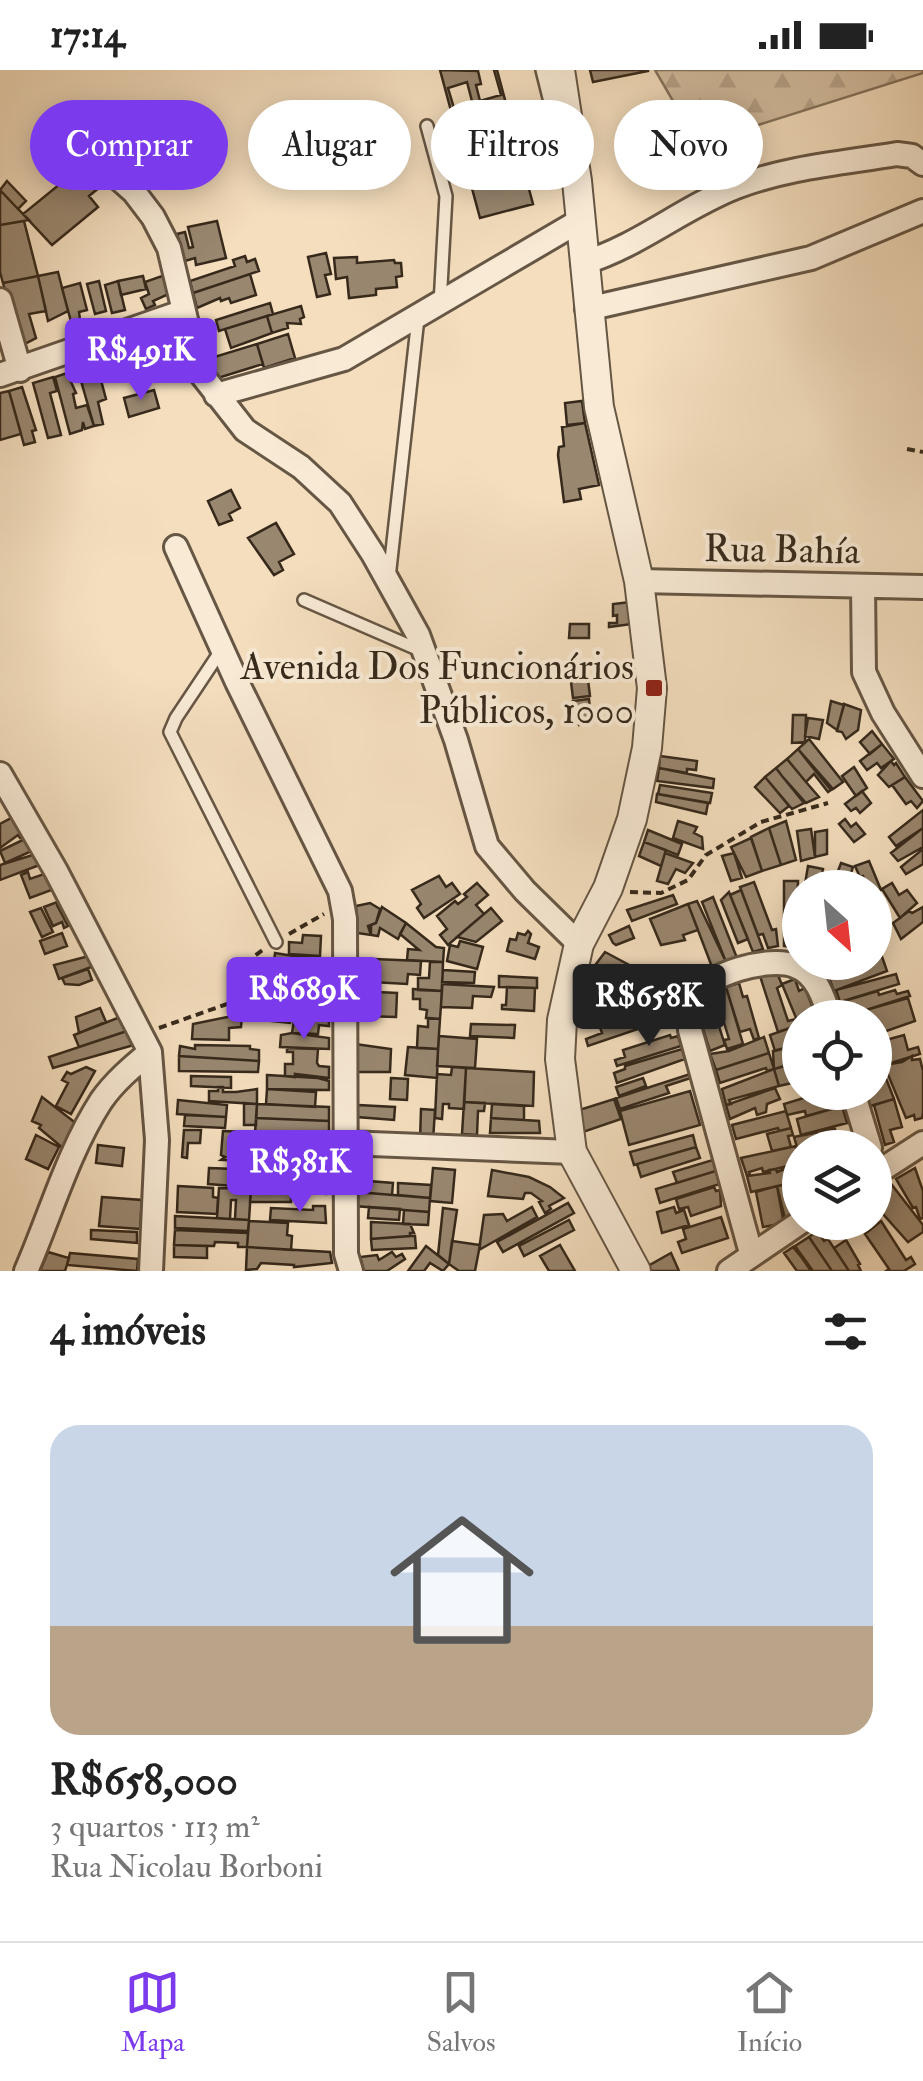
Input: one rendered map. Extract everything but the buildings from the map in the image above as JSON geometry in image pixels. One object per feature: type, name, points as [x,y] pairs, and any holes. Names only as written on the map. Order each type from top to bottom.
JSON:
[{"type":"street","points":[[560,70],[565,100]]},
{"type":"street","points":[[583,264],[616,254],[683,213],[736,187],[796,169],[897,154],[912,156],[923,164]]},
{"type":"street","points":[[132,190],[154,218],[169,248],[198,370],[245,430],[301,466],[340,503],[389,582],[424,652],[488,846],[517,882],[579,944]]},
{"type":"street","points":[[577,190],[587,309],[608,455],[640,581],[652,688],[647,748],[632,819],[608,888],[579,944],[562,1020],[560,1060],[572,1152],[636,1271]]},
{"type":"street","points":[[587,309],[811,258],[923,211]]},
{"type":"street","points":[[216,395],[344,359],[581,220]]},
{"type":"street","points":[[0,300],[10,372],[182,312]]},
{"type":"street","points":[[176,548],[340,891],[344,911],[346,1254],[351,1271]]},
{"type":"street","name":"Rua Bahía","points":[[640,581],[923,587]]},
{"type":"street","points":[[863,586],[864,672],[883,713],[919,762]]},
{"type":"street","points":[[0,774],[56,870],[145,1043],[157,1140],[150,1271]]},
{"type":"street","points":[[751,1253],[690,1030],[690,1012],[695,995],[711,980],[746,967],[772,963],[796,966],[813,979],[822,1000]]},
{"type":"street","points":[[26,1271],[80,1142],[102,1101],[145,1043]]},
{"type":"street","points":[[346,1143],[572,1152]]},
{"type":"street","points":[[892,1160],[923,1143]]},
{"type":"street","points":[[729,1271],[782,1234]]},
{"type":"lane","points":[[542,70],[550,100]]},
{"type":"lane","points":[[427,126],[446,196],[440,304]]},
{"type":"lane","points":[[389,582],[418,317]]},
{"type":"lane","points":[[304,600],[424,652]]},
{"type":"lane","points":[[222,649],[170,732],[276,942]]},
{"type":"path","points":[[906,450],[923,452]]},
{"type":"path","points":[[608,888],[661,893],[688,880],[706,855],[761,822],[828,804]]},
{"type":"path","points":[[145,1043],[230,1003],[252,958],[276,942],[344,911]]},
{"type":"green space","points":[[655,70],[923,70],[763,123],[763,100],[672,100]]},
{"type":"place","name":"Avenida Dos Funcionários Públicos, 1000","points":[[654,688]]}]
